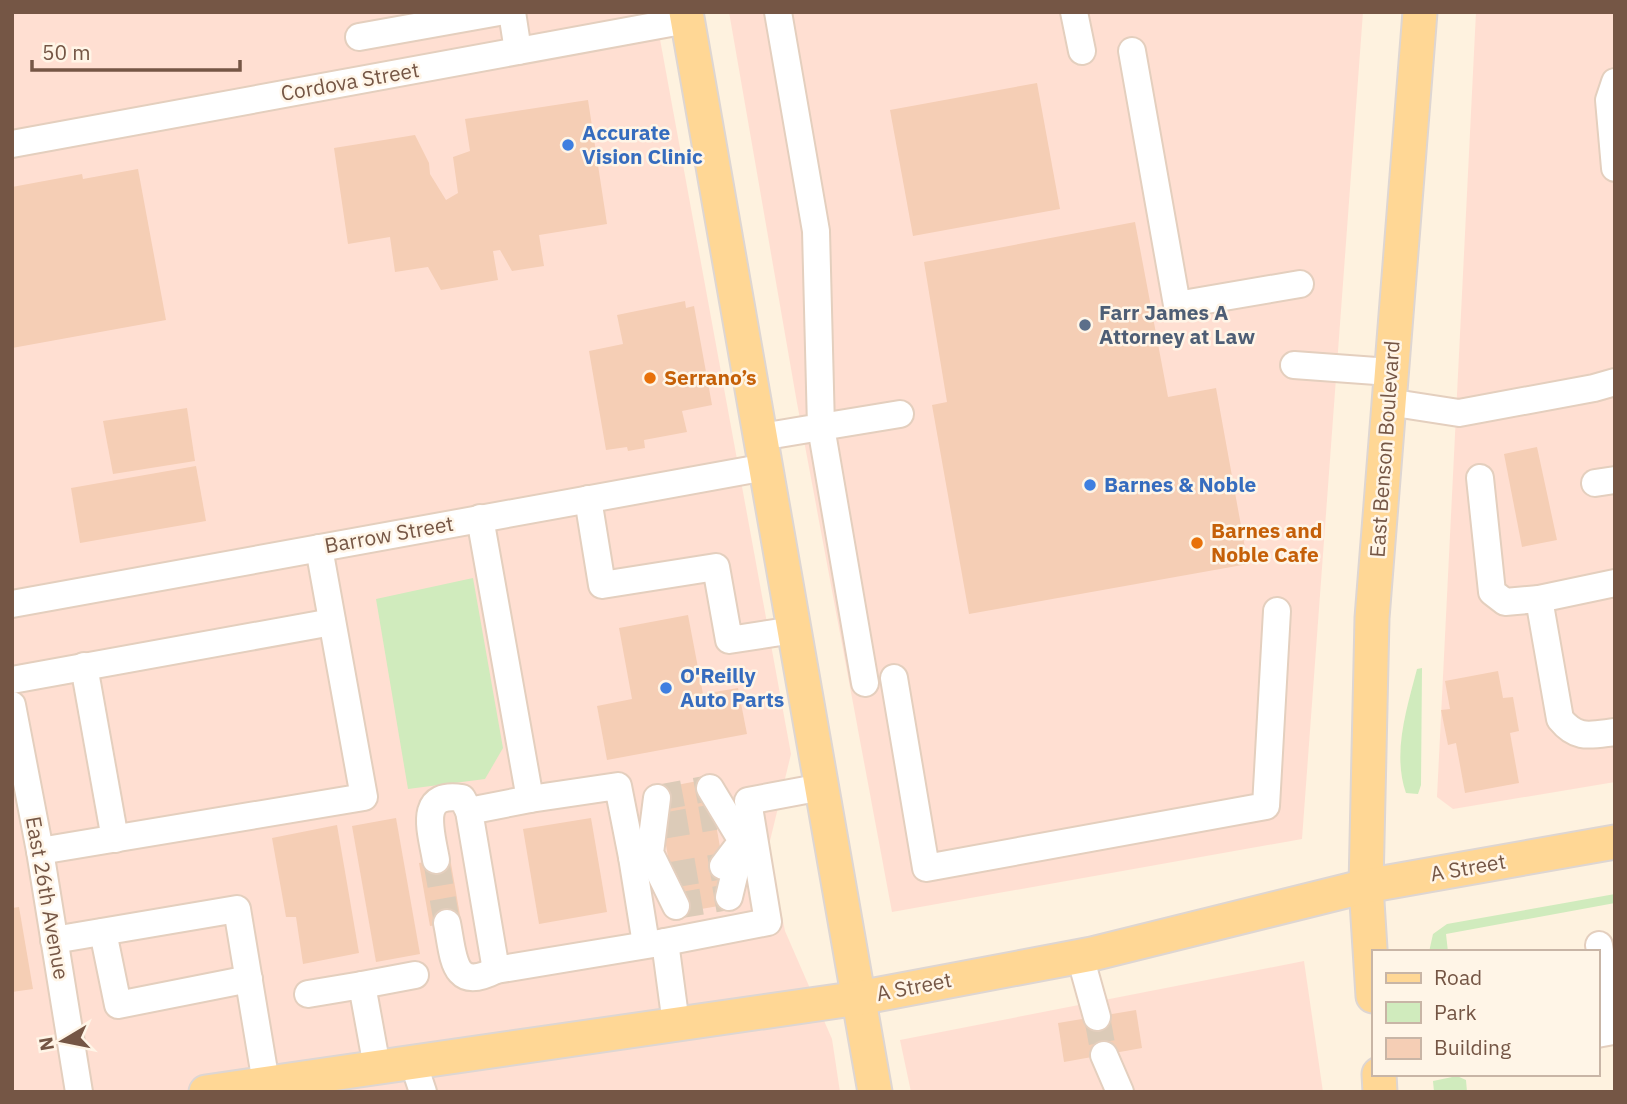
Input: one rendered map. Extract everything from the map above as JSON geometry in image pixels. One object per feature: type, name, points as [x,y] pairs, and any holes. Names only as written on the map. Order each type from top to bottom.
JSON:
[{"type":"main road","name":"East Benson Boulevard","points":[[1372,980],[1366,886],[1372,618],[1420,12]]},
{"type":"main road","points":[[687,16],[876,1092]]},
{"type":"main road","name":"A Street","points":[[206,1092],[377,1067],[418,1077],[676,1024],[859,998],[1080,956],[1366,886],[1615,842]]},
{"type":"street","points":[[359,37],[499,12]]},
{"type":"street","points":[[512,12],[518,51]]},
{"type":"street","points":[[778,12],[816,231],[821,427],[865,682]]},
{"type":"street","points":[[1074,12],[1082,51]]},
{"type":"street","name":"Cordova Street","points":[[12,144],[518,51],[687,16]]},
{"type":"street","points":[[424,26],[431,67]]},
{"type":"street","points":[[1132,51],[1177,305],[1300,284]]},
{"type":"street","points":[[1615,82],[1609,100],[1615,167]]},
{"type":"street","points":[[1294,365],[1389,387],[1459,413],[1615,382]]},
{"type":"street","name":"Barrow Street","points":[[12,604],[588,499],[763,452],[821,427],[900,414]]},
{"type":"street","points":[[1480,478],[1492,592],[1505,602],[1539,599],[1615,583]]},
{"type":"street","points":[[588,499],[602,585],[716,567],[729,640],[794,630]]},
{"type":"street","points":[[480,518],[530,799]]},
{"type":"street","points":[[40,852],[364,797],[319,548]]},
{"type":"street","points":[[1539,599],[1560,719],[1571,732],[1586,735],[1615,732]]},
{"type":"street","points":[[894,678],[926,868],[1266,806],[1277,611]]},
{"type":"street","points":[[12,680],[332,622]]},
{"type":"street","points":[[84,667],[115,839]]},
{"type":"street","name":"East 26th Avenue","points":[[12,705],[40,852],[79,1092]]},
{"type":"street","points":[[469,811],[618,786],[641,855],[656,943],[676,1024]]},
{"type":"street","points":[[447,923],[459,972],[467,978],[480,979],[496,970],[768,922],[748,840],[748,800],[822,787]]},
{"type":"street","points":[[710,788],[748,840]]},
{"type":"street","points":[[436,860],[429,815],[435,803],[447,796],[462,798],[469,811],[496,970]]},
{"type":"street","points":[[641,855],[657,799]]},
{"type":"street","points":[[715,817],[748,840]]},
{"type":"street","points":[[641,855],[662,826]]},
{"type":"street","points":[[723,866],[748,840]]},
{"type":"street","points":[[729,897],[748,840]]},
{"type":"street","points":[[641,855],[671,875]]},
{"type":"street","points":[[641,855],[676,906]]},
{"type":"street","points":[[54,940],[237,909],[266,1083]]},
{"type":"street","points":[[103,932],[118,1005],[249,979]]},
{"type":"street","points":[[1599,945],[1613,1031],[1599,1034]]},
{"type":"street","points":[[1080,956],[1097,1017]]},
{"type":"street","points":[[308,994],[415,975]]},
{"type":"street","points":[[362,985],[377,1067]]},
{"type":"street","points":[[1104,1055],[1120,1092]]},
{"type":"shaded area","points":[[12,12],[655,12],[791,754],[768,849],[785,931],[832,1039],[840,1092],[12,1092]]},
{"type":"shaded area","points":[[729,12],[1363,12],[1302,839],[892,912],[797,403]]},
{"type":"shaded area","points":[[1476,12],[1615,12],[1615,782],[1453,809],[1437,797]]},
{"type":"shaded area","points":[[1304,961],[1323,1092],[911,1092],[900,1040]]},
{"type":"green space","points":[[473,578],[503,748],[485,779],[408,789],[376,599]]},
{"type":"green space","points":[[1422,668],[1421,785],[1418,794],[1406,793],[1400,762],[1405,715],[1417,669]]},
{"type":"green space","points":[[1615,894],[1615,903],[1446,934],[1448,950],[1429,950],[1433,934],[1447,924]]},
{"type":"green space","points":[[1457,1076],[1466,1080],[1467,1092],[1434,1092],[1433,1081]]},
{"type":"building","points":[[1037,83],[1060,209],[913,236],[890,110]]},
{"type":"building","points":[[588,100],[607,224],[539,235],[544,266],[512,271],[500,250],[493,251],[498,280],[441,290],[428,267],[395,272],[390,237],[348,244],[334,148],[415,135],[429,163],[430,174],[446,200],[458,193],[453,157],[470,151],[465,119]]},
{"type":"building","points":[[138,169],[166,320],[12,348],[12,187],[82,174],[83,179]]},
{"type":"building","name":"Barnes & Noble","points":[[1135,222],[1168,397],[1216,388],[1248,564],[969,614],[932,405],[947,402],[924,262]]},
{"type":"building","name":"Serrano’s","points":[[685,301],[686,308],[694,306],[712,405],[682,411],[687,432],[644,440],[645,448],[628,451],[627,447],[606,450],[589,351],[623,344],[617,315]]},
{"type":"building","points":[[187,408],[195,461],[113,474],[103,421]]},
{"type":"building","points":[[1537,447],[1557,540],[1522,547],[1504,454]]},
{"type":"building","points":[[196,466],[206,521],[80,543],[71,488]]},
{"type":"building","name":"O'Reilly Auto Parts","points":[[688,615],[703,694],[738,688],[747,734],[607,760],[597,706],[632,699],[619,628]]},
{"type":"building","points":[[1498,671],[1503,698],[1513,697],[1519,731],[1510,733],[1519,783],[1465,793],[1456,743],[1448,745],[1441,710],[1450,709],[1445,681]]},
{"type":"building","points":[[708,779],[730,904],[678,913],[656,789]]},
{"type":"building","points":[[396,818],[420,954],[376,962],[352,826]]},
{"type":"building","points":[[591,818],[607,912],[539,924],[523,829]]},
{"type":"building","points":[[337,825],[359,953],[303,964],[296,917],[286,917],[272,838]]},
{"type":"building","points":[[450,858],[461,921],[430,926],[419,863]]},
{"type":"building","points":[[19,907],[33,989],[12,992],[12,908]]},
{"type":"building","points":[[1136,1010],[1142,1048],[1064,1062],[1058,1023]]},
{"type":"tunnel","points":[[657,798],[710,788]]},
{"type":"tunnel","points":[[662,826],[715,817]]},
{"type":"tunnel","points":[[436,860],[447,923]]},
{"type":"tunnel","points":[[671,875],[723,866]]},
{"type":"tunnel","points":[[676,906],[729,897]]},
{"type":"tunnel","points":[[1097,1017],[1104,1055]]},
{"type":"place","name":"Accurate Vision Clinic","points":[[568,145]]},
{"type":"place","name":"Farr James A Attorney at Law","points":[[1085,325]]},
{"type":"place","name":"Serrano’s","points":[[650,378]]},
{"type":"place","name":"Barnes & Noble","points":[[1090,485]]},
{"type":"place","name":"Barnes and Noble Cafe","points":[[1197,543]]},
{"type":"place","name":"O'Reilly Auto Parts","points":[[666,688]]}]
